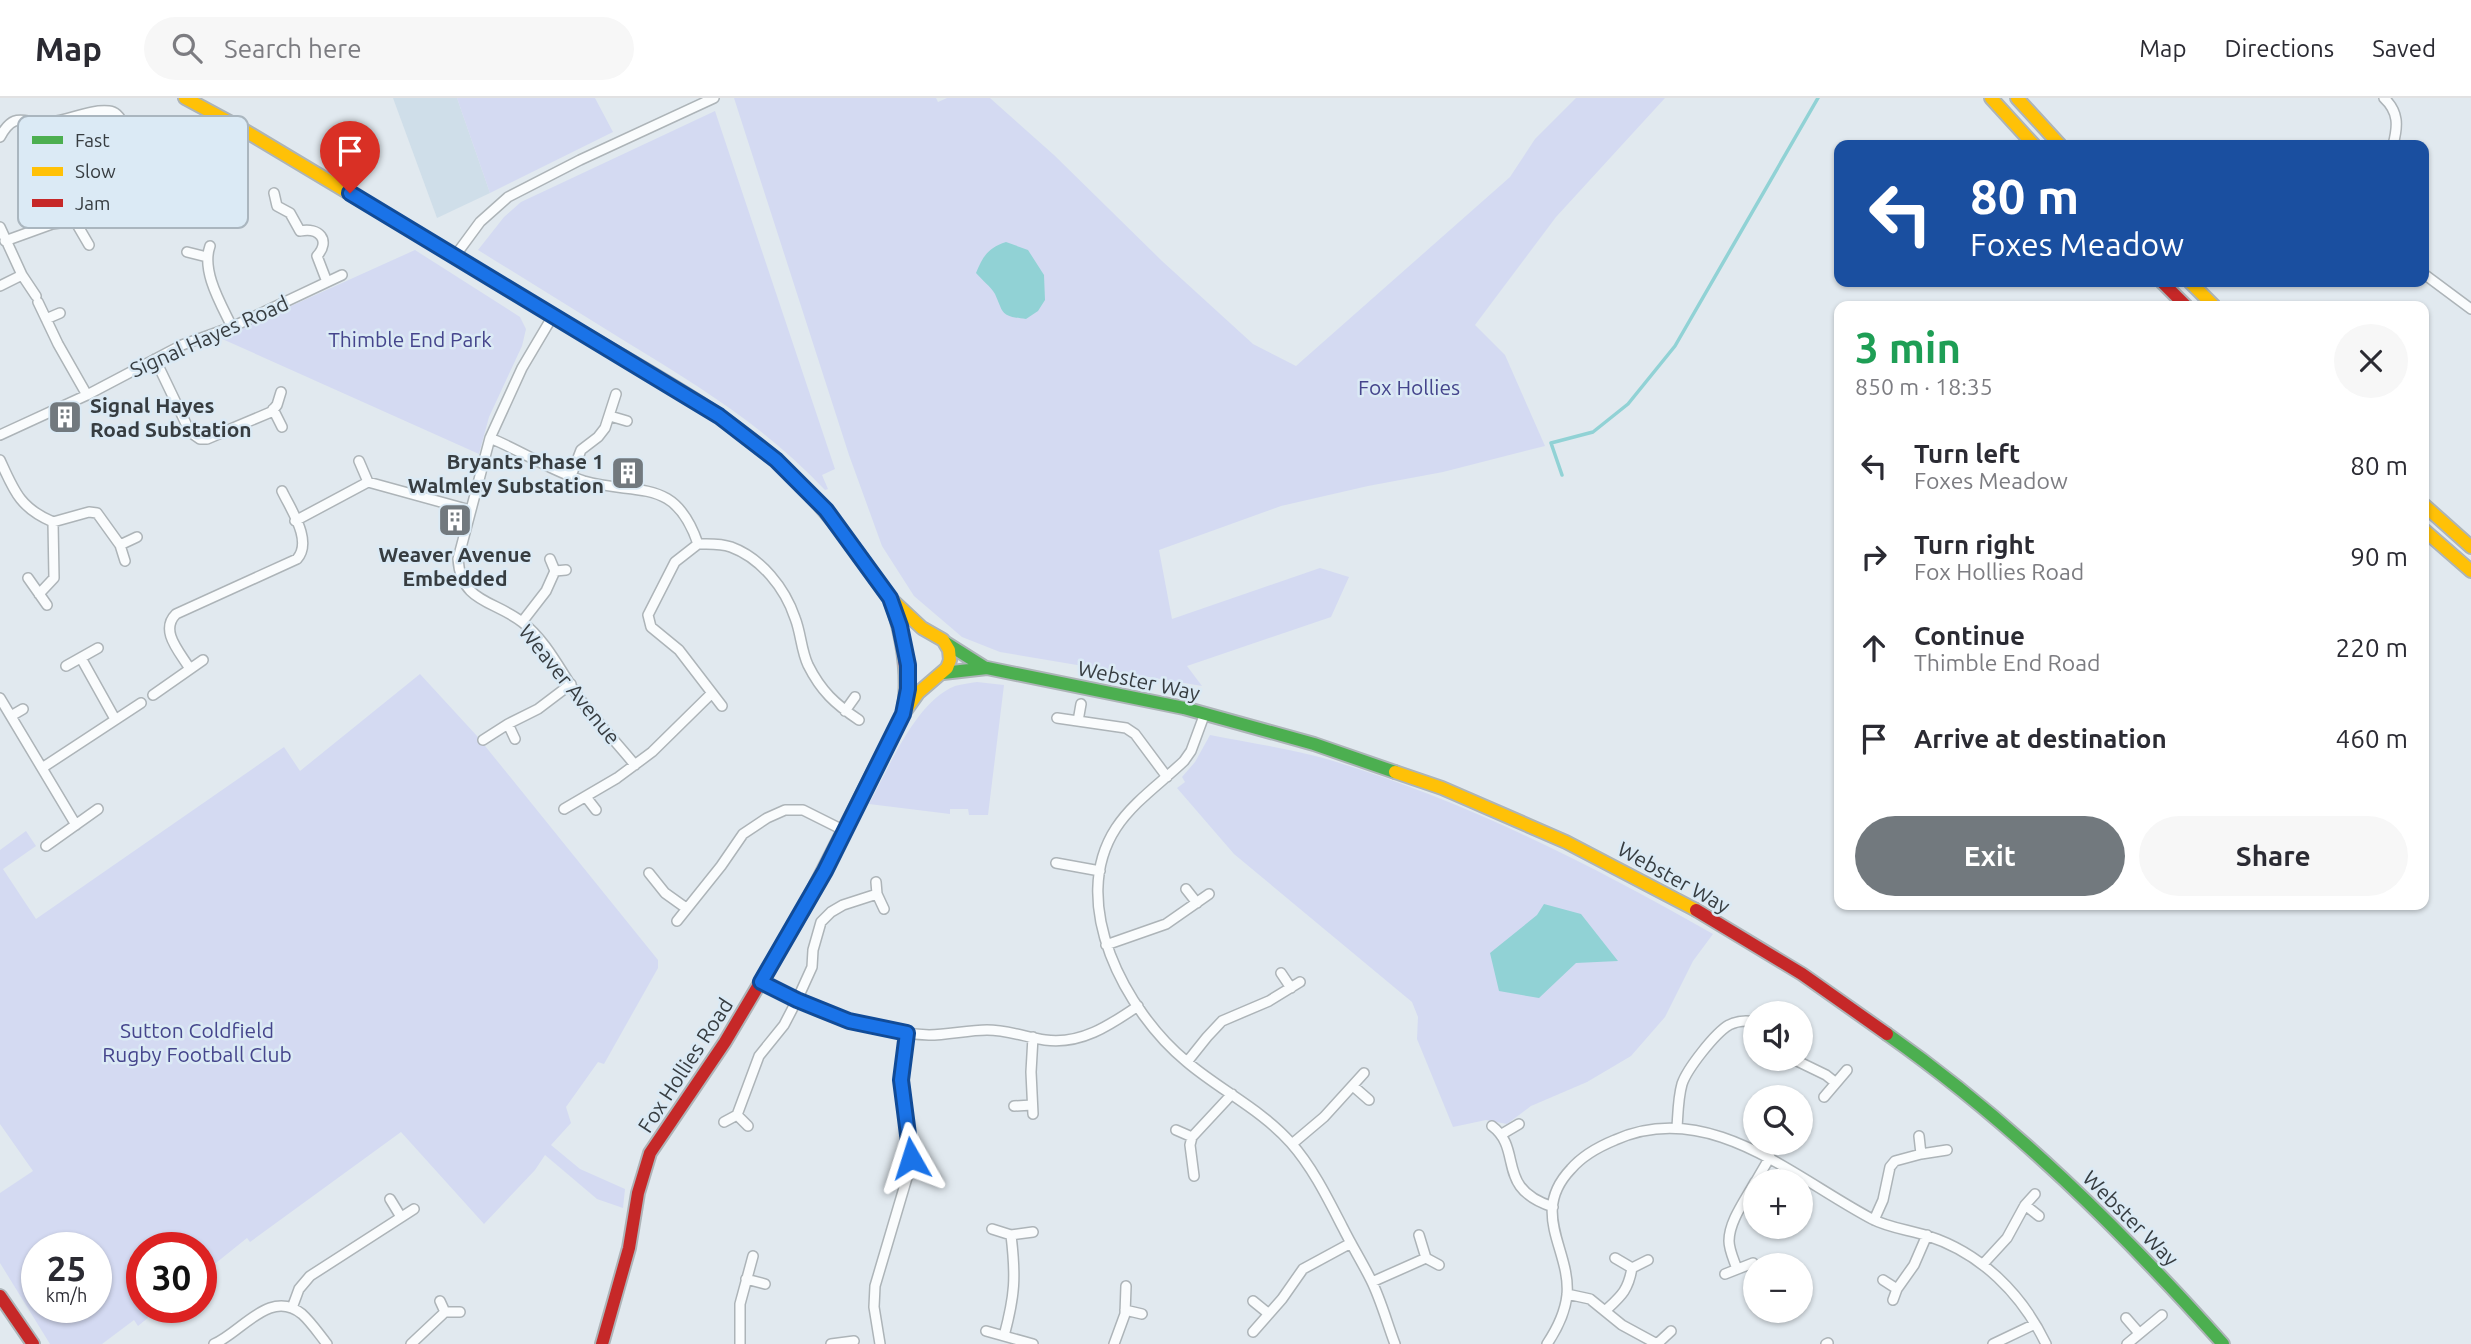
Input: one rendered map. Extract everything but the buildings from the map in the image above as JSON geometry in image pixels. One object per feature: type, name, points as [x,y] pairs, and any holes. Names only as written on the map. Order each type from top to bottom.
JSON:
[{"type":"main road","points":[[185,98],[218,116]]},
{"type":"main road","points":[[1992,98],[2030,140]]},
{"type":"main road","points":[[2017,98],[2055,140]]},
{"type":"main road","points":[[248,133],[554,314],[719,416],[776,460],[826,510],[890,598],[907,660],[919,677],[928,679],[940,675],[950,660],[949,650],[938,638],[923,636],[915,640],[907,660]]},
{"type":"main road","points":[[2167,287],[2181,301]]},
{"type":"main road","points":[[2195,287],[2209,301]]},
{"type":"main road","points":[[2429,509],[2471,547]]},
{"type":"main road","points":[[2429,534],[2471,571]]},
{"type":"main road","name":"Webster Way","points":[[890,598],[938,638],[984,667],[1205,713],[1374,764],[1489,808],[1609,863],[1683,902],[1756,945],[1882,1030],[2004,1126],[2117,1229],[2222,1344]]},
{"type":"main road","name":"Fox Hollies Road","points":[[903,714],[908,689],[907,660]]},
{"type":"main road","name":"Webster Way","points":[[940,675],[984,667]]},
{"type":"main road","name":"Fox Hollies Road","points":[[603,1344],[629,1248],[638,1193],[650,1153],[725,1042],[791,933],[903,714],[918,693],[940,675]]},
{"type":"main road","points":[[0,1296],[33,1344]]},
{"type":"street","points":[[455,256],[480,222],[508,197],[580,160],[714,98]]},
{"type":"street","points":[[2384,98],[2394,107],[2397,118],[2394,140]]},
{"type":"street","points":[[71,116],[107,111],[118,116]]},
{"type":"street","points":[[0,137],[3,123]]},
{"type":"street","points":[[274,193],[277,206],[290,213],[300,231],[311,229],[318,231],[323,237],[324,245],[317,256],[327,282]]},
{"type":"street","points":[[0,227],[22,275],[87,395]]},
{"type":"street","points":[[5,241],[41,228]]},
{"type":"street","points":[[79,228],[89,245]]},
{"type":"street","points":[[210,246],[206,257],[215,291],[232,327]]},
{"type":"street","points":[[187,252],[206,257]]},
{"type":"street","points":[[0,286],[22,275]]},
{"type":"street","name":"Signal Hayes Road","points":[[0,435],[87,395],[182,345],[232,327],[342,275]]},
{"type":"street","points":[[2429,278],[2471,309]]},
{"type":"street","points":[[46,319],[60,313]]},
{"type":"street","name":"Weaver Avenue","points":[[554,314],[522,368],[490,438],[458,559],[461,580],[479,599],[522,622],[537,637],[635,765]]},
{"type":"street","points":[[155,359],[190,432],[200,439],[207,439],[273,409],[281,392]]},
{"type":"street","points":[[571,476],[580,450],[598,437],[610,416],[616,394]]},
{"type":"street","points":[[273,409],[282,427]]},
{"type":"street","points":[[610,416],[627,421]]},
{"type":"street","points":[[490,438],[571,476],[586,481],[638,488],[668,499],[683,512],[691,524],[698,544]]},
{"type":"street","points":[[0,460],[29,510],[53,522],[93,512],[101,517],[120,545],[125,562]]},
{"type":"street","points":[[359,461],[368,482]]},
{"type":"street","points":[[295,521],[368,482],[470,510]]},
{"type":"street","points":[[190,668],[171,639],[169,625],[172,618],[296,559],[302,553],[304,543],[282,491]]},
{"type":"street","points":[[39,594],[54,578],[53,522]]},
{"type":"street","points":[[120,545],[137,537]]},
{"type":"street","points":[[722,706],[679,650],[651,627],[648,615],[675,562],[698,544],[734,548],[765,570],[778,584],[796,619],[802,651],[808,665],[829,698],[859,720]]},
{"type":"street","points":[[522,622],[546,591],[555,571],[550,559]]},
{"type":"street","points":[[555,571],[566,570]]},
{"type":"street","points":[[27,578],[47,605]]},
{"type":"street","points":[[66,666],[98,648]]},
{"type":"street","points":[[81,658],[115,719]]},
{"type":"street","points":[[153,695],[204,660]]},
{"type":"street","points":[[483,740],[538,709],[571,684]]},
{"type":"street","points":[[564,810],[652,752],[712,693]]},
{"type":"street","points":[[845,711],[855,697]]},
{"type":"street","points":[[0,698],[76,825]]},
{"type":"street","points":[[42,768],[141,703]]},
{"type":"street","points":[[1078,721],[1080,704]]},
{"type":"street","points":[[11,716],[23,709]]},
{"type":"street","points":[[1205,713],[1191,751],[1126,814],[1105,848],[1098,898],[1106,944],[1116,970],[1164,1041],[1187,1062],[1278,1130],[1292,1144],[1318,1181],[1372,1282],[1395,1344]]},
{"type":"street","points":[[1057,718],[1126,728],[1135,734],[1167,777]]},
{"type":"street","points":[[508,724],[515,739]]},
{"type":"street","points":[[586,797],[596,810]]},
{"type":"street","points":[[46,846],[98,809]]},
{"type":"street","points":[[677,921],[743,834],[767,818],[785,810],[803,810],[845,831]]},
{"type":"street","points":[[1056,863],[1100,871]]},
{"type":"street","points":[[649,873],[665,893],[686,908]]},
{"type":"street","points":[[876,882],[877,894],[884,909]]},
{"type":"street","points":[[1186,889],[1197,903]]},
{"type":"street","points":[[724,1122],[737,1115],[758,1056],[784,1025],[797,1000],[812,967],[813,950],[821,922],[843,905],[877,894]]},
{"type":"street","points":[[1106,944],[1166,924],[1209,894]]},
{"type":"street","points":[[1281,973],[1291,988]]},
{"type":"street","points":[[761,982],[849,1021],[907,1033],[1006,1031],[1059,1041],[1076,1039],[1107,1026],[1138,1006]]},
{"type":"street","points":[[1187,1062],[1222,1021],[1269,1001],[1300,982]]},
{"type":"street","points":[[1677,1128],[1679,1097],[1683,1082],[1693,1064],[1721,1031],[1743,1021]]},
{"type":"street","points":[[880,1344],[874,1307],[875,1286],[909,1171],[908,1130],[901,1080],[907,1033]]},
{"type":"street","points":[[1014,1106],[1032,1110],[1033,1037]]},
{"type":"street","points":[[1813,1069],[1836,1083]]},
{"type":"street","points":[[1824,1097],[1847,1070]]},
{"type":"street","points":[[1292,1144],[1324,1117],[1364,1073]]},
{"type":"street","points":[[1353,1086],[1369,1100]]},
{"type":"street","points":[[1194,1177],[1189,1146],[1192,1137],[1232,1094]]},
{"type":"street","points":[[737,1115],[748,1126]]},
{"type":"street","points":[[1502,1134],[1519,1124]]},
{"type":"street","points":[[1492,1126],[1502,1134],[1518,1185],[1536,1202],[1553,1207]]},
{"type":"street","points":[[1547,1344],[1563,1316],[1567,1294],[1565,1272],[1552,1223],[1559,1187],[1569,1171],[1583,1157],[1629,1133],[1677,1128],[1719,1136],[1770,1157],[1874,1220],[1951,1244],[1984,1263],[2024,1305],[2046,1344]]},
{"type":"street","points":[[1176,1130],[1192,1137]]},
{"type":"street","points":[[1919,1136],[1921,1154]]},
{"type":"street","points":[[1874,1220],[1883,1200],[1890,1167],[1895,1161],[1947,1150]]},
{"type":"street","points":[[1763,1169],[1770,1157]]},
{"type":"street","points":[[1984,1263],[2007,1238],[2035,1194]]},
{"type":"street","points":[[390,1199],[401,1217]]},
{"type":"street","points":[[1737,1269],[1730,1247],[1730,1235],[1743,1205]]},
{"type":"street","points":[[2025,1206],[2039,1216]]},
{"type":"street","points":[[292,1308],[305,1280],[414,1209]]},
{"type":"street","points":[[992,1229],[1011,1235],[1032,1232]]},
{"type":"street","points":[[1004,1336],[1013,1303],[1015,1273],[1011,1235]]},
{"type":"street","points":[[1893,1300],[1897,1289],[1914,1265],[1927,1235]]},
{"type":"street","points":[[1419,1236],[1426,1258],[1439,1265]]},
{"type":"street","points":[[1253,1332],[1303,1269],[1351,1243]]},
{"type":"street","points":[[740,1344],[740,1304],[753,1256]]},
{"type":"street","points":[[1372,1282],[1426,1258]]},
{"type":"street","points":[[1615,1258],[1632,1268]]},
{"type":"street","points":[[1632,1268],[1648,1260]]},
{"type":"street","points":[[1725,1274],[1743,1267]]},
{"type":"street","points":[[1605,1311],[1629,1285],[1632,1268]]},
{"type":"street","points":[[746,1279],[765,1284]]},
{"type":"street","points":[[1883,1280],[1897,1289]]},
{"type":"street","points":[[1114,1344],[1125,1310],[1126,1286]]},
{"type":"street","points":[[1567,1294],[1590,1299],[1622,1325],[1657,1344],[1671,1331]]},
{"type":"street","points":[[440,1301],[445,1312]]},
{"type":"street","points":[[1253,1301],[1269,1314]]},
{"type":"street","points":[[214,1344],[231,1336],[266,1308],[277,1306],[292,1308],[305,1317],[327,1344]]},
{"type":"street","points":[[1125,1310],[1142,1314]]},
{"type":"street","points":[[411,1344],[445,1312],[460,1312]]},
{"type":"street","points":[[2127,1344],[2162,1315]]},
{"type":"street","points":[[2126,1318],[2139,1334]]},
{"type":"street","points":[[1993,1344],[2035,1324]]},
{"type":"street","points":[[986,1331],[1033,1344]]},
{"type":"street","points":[[831,1344],[849,1342]]},
{"type":"shaded area","points":[[393,98],[457,98],[490,193],[437,218]]},
{"type":"green space","points":[[457,98],[595,98],[613,132],[490,193]]},
{"type":"green space","name":"Fox Hollies","points":[[734,98],[936,98],[938,102],[947,98],[990,98],[1253,344],[1296,366],[1510,177],[1535,139],[1576,98],[1665,98],[1556,217],[1475,325],[1505,355],[1545,446],[1443,472],[1281,506],[1159,550],[1172,619],[1320,568],[1349,577],[1331,617],[1187,666],[1202,686],[1000,652],[962,637],[914,596],[882,546],[849,455]]},
{"type":"green space","points":[[715,111],[835,469],[822,475],[828,489],[825,490],[780,447],[732,410],[478,250],[504,217],[521,202]]},
{"type":"green space","name":"Thimble End Park","points":[[415,250],[520,317],[526,329],[522,346],[489,417],[479,454],[220,338]]},
{"type":"green space","name":"Sutton Coldfield Rugby Football Club","points":[[420,674],[477,736],[658,960],[658,968],[604,1064],[598,1062],[566,1107],[571,1123],[551,1145],[580,1169],[625,1189],[623,1208],[597,1199],[545,1155],[535,1170],[484,1224],[401,1132],[250,1242],[247,1238],[217,1262],[217,1232],[126,1232],[126,1323],[130,1323],[102,1344],[50,1344],[37,1323],[112,1323],[112,1232],[21,1232],[21,1297],[0,1263],[0,1193],[33,1171],[0,1124],[0,850],[26,831],[36,846],[3,869],[36,919],[284,747],[300,771]]},
{"type":"green space","points":[[977,682],[1004,685],[988,815],[969,815],[968,809],[950,809],[950,814],[869,804],[904,738],[928,706],[955,686]]},
{"type":"green space","points":[[1210,735],[1316,756],[1429,794],[1574,859],[1713,934],[1693,961],[1665,1017],[1631,1056],[1587,1082],[1531,1106],[1507,1124],[1486,1120],[1453,1127],[1417,1039],[1418,1017],[1412,1002],[1234,854],[1177,788],[1185,782],[1182,777],[1195,762]]},
{"type":"water","points":[[1006,242],[1028,250],[1044,275],[1045,300],[1038,311],[1026,319],[1004,313],[993,291],[976,273],[987,253]]},
{"type":"water","points":[[1544,904],[1581,914],[1618,961],[1576,963],[1539,998],[1499,991],[1490,953],[1537,915]]},
{"type":"waterway","points":[[1562,475],[1551,443],[1593,432],[1628,404],[1675,346],[1818,98]]},
{"type":"traffic: fast","points":[[946,643],[984,667]]},
{"type":"traffic: fast","points":[[943,673],[987,668],[1184,708],[1314,744],[1395,772]]},
{"type":"traffic: fast","points":[[1887,1034],[1978,1104],[2064,1179],[2145,1260],[2223,1344]]},
{"type":"traffic: slow","points":[[185,98],[218,116]]},
{"type":"traffic: slow","points":[[1991,98],[2029,140]]},
{"type":"traffic: slow","points":[[2017,98],[2055,140]]},
{"type":"traffic: slow","points":[[248,133],[561,320]]},
{"type":"traffic: slow","points":[[2195,287],[2209,301]]},
{"type":"traffic: slow","points":[[2429,509],[2471,547]]},
{"type":"traffic: slow","points":[[2429,534],[2471,571]]},
{"type":"traffic: slow","points":[[802,912],[903,714],[918,693],[947,668],[950,660],[949,650],[943,640],[922,628],[890,598],[852,545]]},
{"type":"traffic: slow","points":[[1395,772],[1442,788],[1566,842],[1696,910]]},
{"type":"traffic: jam","points":[[2167,287],[2181,301]]},
{"type":"traffic: jam","points":[[561,320],[673,386],[753,441],[797,481],[852,545]]},
{"type":"traffic: jam","points":[[891,601],[904,655],[904,710]]},
{"type":"traffic: jam","points":[[1696,910],[1802,974],[1887,1034]]},
{"type":"traffic: jam","points":[[602,1344],[629,1248],[638,1193],[650,1153],[725,1042],[802,912]]},
{"type":"traffic: jam","points":[[0,1296],[33,1344]]},
{"type":"place","name":"Signal Hayes Road Substation","points":[[65,417]]},
{"type":"place","name":"Bryants Phase 1 Walmley Substation","points":[[628,473]]},
{"type":"place","name":"Weaver Avenue Embedded","points":[[455,520]]},
{"type":"route","points":[[350,193],[719,416],[776,460],[826,510],[890,598],[907,654],[908,689],[903,714],[825,871],[761,982],[849,1021],[907,1033],[901,1080],[911,1158]]}]
